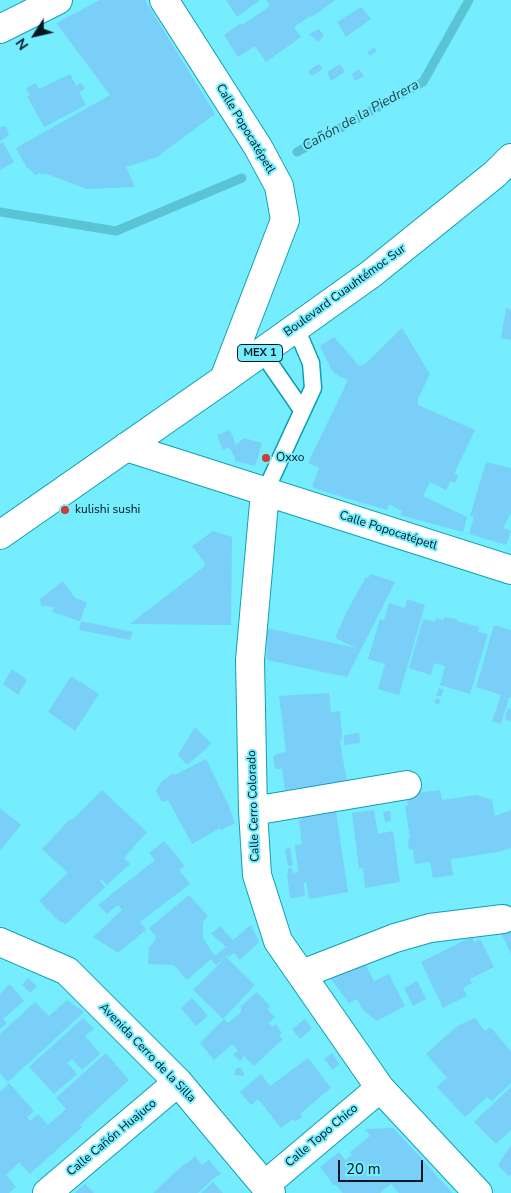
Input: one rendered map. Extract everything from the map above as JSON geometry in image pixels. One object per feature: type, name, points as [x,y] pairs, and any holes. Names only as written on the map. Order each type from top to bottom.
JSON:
[{"type":"street","points":[[0,29],[58,0]]},
{"type":"street","name":"Calle Popocatépetl","points":[[164,0],[258,146],[279,186],[285,220],[224,379]]},
{"type":"street","name":"Boulevard Cuauhtémoc Sur","points":[[0,535],[224,379],[370,274],[495,174],[511,158]]},
{"type":"street","points":[[126,447],[265,492]]},
{"type":"street","name":"Calle Popocatépetl","points":[[265,492],[511,570]]},
{"type":"street","name":"Calle Cerro Colorado","points":[[265,492],[250,660],[254,811],[258,875],[278,941],[380,1088],[478,1193]]},
{"type":"street","points":[[254,811],[407,785]]},
{"type":"street","points":[[302,974],[395,938],[430,928],[503,919]]},
{"type":"street","name":"Avenida Cerro de la Silla","points":[[0,942],[67,971],[178,1082],[268,1189]]},
{"type":"street","name":"Calle Cañón Huajuco","points":[[47,1193],[178,1082]]},
{"type":"street","name":"Calle Topo Chico","points":[[268,1189],[380,1088]]},
{"type":"lane","points":[[265,492],[313,388],[311,363],[296,328]]},
{"type":"lane","points":[[262,352],[302,410]]},
{"type":"building","points":[[100,0],[145,0],[215,114],[157,157],[126,167],[135,187],[87,189],[44,173],[42,175],[40,173],[35,175],[27,168],[16,148],[110,95],[56,23]]},
{"type":"building","points":[[226,0],[260,0],[237,17]]},
{"type":"building","points":[[266,0],[335,0],[312,17],[310,16],[294,27],[301,37],[266,62],[255,46],[238,57],[224,35],[270,6]]},
{"type":"building","points":[[361,7],[371,19],[346,37],[337,22]]},
{"type":"building","points":[[319,29],[324,36],[318,42],[309,34]]},
{"type":"building","points":[[374,47],[377,51],[370,56],[367,52]]},
{"type":"building","points":[[319,64],[323,69],[312,76],[308,71]]},
{"type":"building","points":[[340,64],[345,72],[331,81],[327,72]]},
{"type":"building","points":[[359,69],[364,76],[355,81],[352,74]]},
{"type":"building","points":[[70,74],[76,86],[81,83],[85,89],[79,92],[86,105],[44,127],[27,96],[30,95],[26,88],[36,83],[39,89]]},
{"type":"building","points":[[6,126],[9,135],[0,141],[0,127]]},
{"type":"building","points":[[3,142],[14,162],[0,170],[0,144]]},
{"type":"building","points":[[506,308],[511,309],[511,340],[501,338]]},
{"type":"building","points":[[402,328],[430,374],[418,399],[418,405],[475,430],[454,474],[458,476],[455,483],[451,481],[446,490],[430,482],[423,496],[467,517],[463,532],[400,515],[402,511],[389,504],[387,510],[316,489],[312,486],[319,468],[308,463],[348,380],[337,375],[331,369],[320,346],[334,337],[359,366],[365,364]]},
{"type":"building","points":[[230,430],[236,445],[244,438],[262,443],[255,466],[235,461],[235,457],[229,447],[223,450],[217,435]]},
{"type":"building","points":[[486,462],[511,468],[511,513],[503,528],[511,531],[506,545],[469,534],[474,517],[470,516]]},
{"type":"building","points":[[213,531],[232,537],[231,625],[130,624],[206,565],[192,546]]},
{"type":"building","points":[[371,574],[395,582],[347,677],[267,660],[267,628],[356,648],[335,638],[347,611],[366,577],[368,578]]},
{"type":"building","points":[[63,581],[75,598],[87,602],[80,621],[52,612],[54,607],[41,606],[40,599]]},
{"type":"building","points":[[407,599],[425,605],[399,695],[378,689],[385,664],[368,659],[380,619],[384,620],[389,603],[405,608]]},
{"type":"building","points":[[444,617],[457,619],[457,621],[479,627],[478,632],[488,634],[470,694],[440,685],[445,666],[434,663],[431,675],[409,668],[423,619],[435,622],[436,618],[443,620]]},
{"type":"building","points":[[81,621],[133,632],[130,640],[79,630]]},
{"type":"building","points":[[494,625],[511,630],[511,698],[509,697],[501,724],[492,721],[501,695],[476,687]]},
{"type":"building","points":[[12,669],[27,680],[18,695],[3,684]]},
{"type":"building","points":[[71,676],[99,694],[75,731],[48,712]]},
{"type":"building","points":[[439,688],[444,690],[441,696],[436,696]]},
{"type":"building","points":[[329,693],[331,712],[340,711],[342,737],[340,742],[347,781],[285,790],[282,769],[275,769],[273,756],[286,752],[279,696]]},
{"type":"building","points":[[436,698],[441,700],[439,704],[434,703]]},
{"type":"building","points":[[508,708],[511,709],[511,721],[505,719]]},
{"type":"building","points":[[195,727],[211,743],[187,765],[178,755]]},
{"type":"building","points":[[359,733],[360,743],[344,745],[344,735]]},
{"type":"building","points":[[206,759],[235,823],[221,830],[220,828],[192,844],[168,800],[162,802],[156,791],[162,781],[174,773],[175,775]]},
{"type":"building","points":[[102,790],[147,832],[124,858],[130,864],[107,885],[101,879],[100,881],[105,887],[66,924],[59,921],[39,901],[68,873],[42,849],[70,819],[72,820]]},
{"type":"building","points":[[440,790],[442,800],[476,795],[492,800],[495,816],[511,810],[511,848],[499,852],[451,859],[453,875],[433,878],[430,862],[415,864],[413,849],[409,850],[408,839],[410,838],[405,806],[408,805],[406,794]]},
{"type":"building","points":[[335,804],[348,892],[309,899],[306,882],[304,883],[305,896],[290,898],[287,874],[288,868],[292,868],[293,873],[298,872],[295,845],[302,844],[299,821],[301,820],[301,809]]},
{"type":"building","points":[[0,808],[21,825],[0,851]]},
{"type":"building","points":[[374,810],[378,834],[393,831],[400,882],[365,888],[363,868],[359,869],[352,813]]},
{"type":"building","points":[[390,811],[391,821],[385,822],[383,812]]},
{"type":"building","points":[[164,841],[185,866],[179,870],[190,884],[140,922],[146,930],[118,953],[93,937],[122,910],[118,905],[107,914],[98,905],[155,860],[149,853]]},
{"type":"building","points":[[290,848],[293,865],[288,866],[285,849]]},
{"type":"building","points":[[189,895],[208,916],[203,922],[203,937],[215,956],[226,947],[211,934],[220,926],[233,940],[251,925],[259,942],[240,960],[234,953],[229,957],[228,955],[216,965],[211,959],[187,980],[174,965],[148,964],[149,947],[156,937],[149,928]]},
{"type":"building","points":[[511,927],[511,954],[501,933]]},
{"type":"building","points":[[473,938],[474,942],[480,939],[494,967],[470,979],[472,983],[463,988],[467,996],[443,1008],[421,962],[467,939]]},
{"type":"building","points":[[226,957],[255,985],[223,1019],[193,990]]},
{"type":"building","points":[[364,961],[374,981],[389,974],[405,1006],[377,1021],[363,1010],[357,999],[349,1003],[331,979]]},
{"type":"building","points":[[28,978],[37,986],[30,993],[22,985]]},
{"type":"building","points":[[417,981],[426,999],[413,1006],[404,988]]},
{"type":"building","points":[[10,984],[24,1001],[3,1019],[7,1023],[0,1029],[0,994]]},
{"type":"building","points":[[257,992],[270,1006],[267,1009],[275,1017],[269,1023],[272,1027],[276,1024],[282,1033],[279,1035],[283,1039],[254,1066],[244,1056],[240,1061],[233,1054],[238,1051],[233,1044],[214,1060],[200,1043],[224,1019],[228,1023],[241,1012],[241,1006]]},
{"type":"building","points":[[192,998],[208,1016],[196,1026],[181,1008]]},
{"type":"building","points":[[67,1000],[84,1012],[8,1082],[0,1074],[0,1034],[35,1002],[49,1016]]},
{"type":"building","points":[[83,1018],[94,1029],[85,1036],[100,1054],[82,1070],[72,1059],[67,1063],[77,1074],[54,1094],[29,1067]]},
{"type":"building","points":[[475,1018],[485,1031],[490,1027],[511,1051],[511,1083],[492,1101],[487,1097],[465,1117],[437,1087],[447,1078],[426,1054],[457,1026]]},
{"type":"building","points":[[305,1019],[312,1029],[300,1039],[292,1029]]},
{"type":"building","points":[[106,1053],[129,1080],[80,1125],[82,1127],[30,1174],[19,1162],[6,1175],[16,1187],[9,1193],[0,1193],[0,1092],[9,1083],[34,1111],[27,1117],[30,1121],[38,1114],[48,1125],[66,1109],[56,1098]]},
{"type":"building","points":[[332,1053],[339,1064],[333,1070],[324,1059]]},
{"type":"building","points":[[308,1058],[331,1088],[300,1114],[302,1117],[295,1122],[293,1119],[281,1128],[258,1099],[251,1105],[240,1092],[261,1074],[270,1086]]},
{"type":"building","points":[[237,1068],[241,1068],[244,1076],[235,1075]]},
{"type":"building","points":[[511,1087],[511,1130],[496,1144],[474,1122]]},
{"type":"building","points":[[393,1128],[452,1193],[399,1193],[391,1184],[380,1193],[343,1193],[336,1185],[334,1186],[320,1167],[339,1152],[345,1160],[352,1155],[350,1152],[370,1136],[365,1129]]},
{"type":"building","points":[[511,1145],[511,1174],[509,1177],[498,1165]]},
{"type":"building","points":[[195,1156],[202,1165],[209,1160],[221,1174],[198,1193],[153,1193],[185,1163]]},
{"type":"building","points":[[213,1182],[223,1193],[201,1193]]},
{"type":"building","points":[[85,1184],[94,1193],[75,1193]]},
{"type":"waterway","name":"Cañón de la Piedrera","points":[[297,152],[423,82],[469,0]]},
{"type":"waterway","name":"Cañón de la Piedrera","points":[[0,212],[116,231],[242,178]]},
{"type":"place","name":"Oxxo","points":[[266,458]]},
{"type":"place","name":"kulishi sushi","points":[[65,510]]}]
